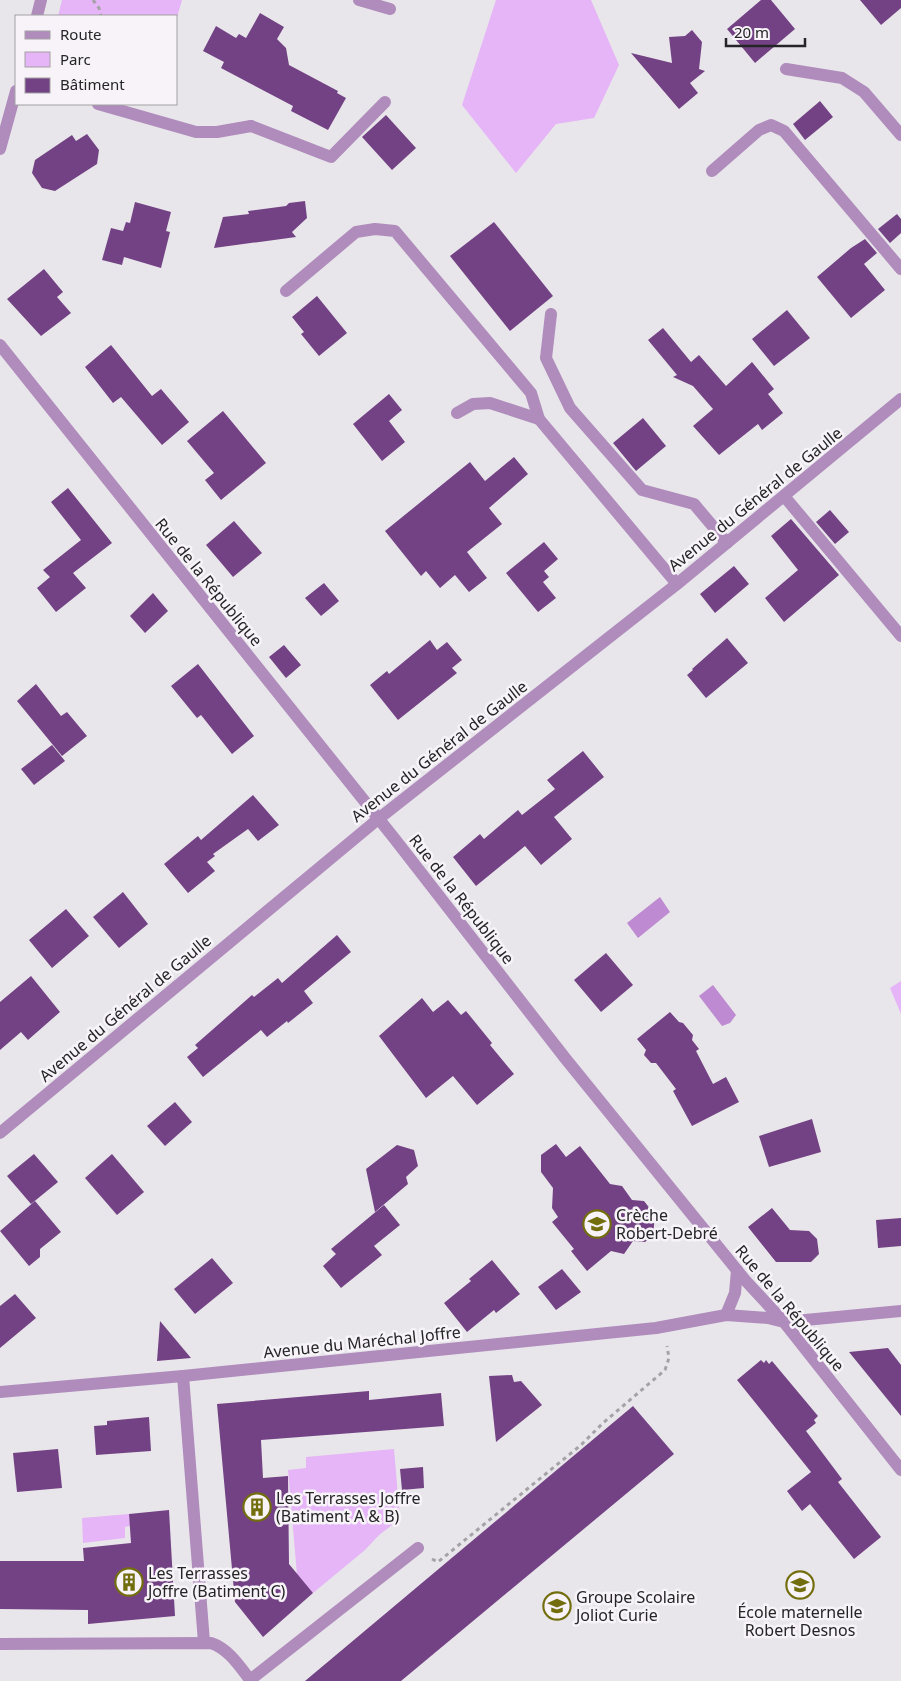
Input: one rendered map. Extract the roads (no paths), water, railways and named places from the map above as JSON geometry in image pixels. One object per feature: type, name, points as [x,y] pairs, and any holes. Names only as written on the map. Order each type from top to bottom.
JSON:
[{"type":"street","points":[[37,15],[41,0]]},
{"type":"street","points":[[359,0],[390,9]]},
{"type":"street","points":[[786,70],[842,78],[864,92],[901,135]]},
{"type":"street","points":[[0,149],[15,95]]},
{"type":"street","points":[[102,105],[196,132],[217,132],[251,126],[331,157],[385,102]]},
{"type":"street","points":[[712,171],[759,130],[770,125],[784,131],[901,269]]},
{"type":"street","points":[[286,291],[356,232],[375,229],[395,232],[531,393],[538,419],[677,584]]},
{"type":"street","points":[[551,314],[546,358],[570,408],[642,490],[694,504],[727,543]]},
{"type":"street","name":"Rue de la République","points":[[0,345],[377,820],[394,838],[566,1058],[737,1270],[784,1322],[901,1470]]},
{"type":"street","name":"Avenue du Général de Gaulle","points":[[0,1133],[377,820],[677,584],[901,399]]},
{"type":"street","points":[[457,413],[473,404],[490,403],[538,419]]},
{"type":"street","points":[[784,496],[901,636]]},
{"type":"street","points":[[726,1315],[735,1293],[737,1270]]},
{"type":"street","name":"Avenue du Maréchal Joffre","points":[[0,1392],[183,1376],[656,1328],[726,1315],[768,1318],[784,1322],[901,1311]]},
{"type":"street","points":[[183,1376],[204,1642]]},
{"type":"street","points":[[0,1644],[204,1642],[217,1645],[223,1649],[250,1680],[418,1548]]},
{"type":"place","name":"Crèche Robert-Debré","points":[[597,1224]]},
{"type":"place","name":"Les Terrasses Joffre (Batiment A & B)","points":[[257,1507]]},
{"type":"place","name":"Les Terrasses Joffre (Batiment C)","points":[[129,1582]]},
{"type":"place","name":"École maternelle Robert Desnos","points":[[800,1585]]},
{"type":"place","name":"Groupe Scolaire Joliot Curie","points":[[557,1606]]}]
